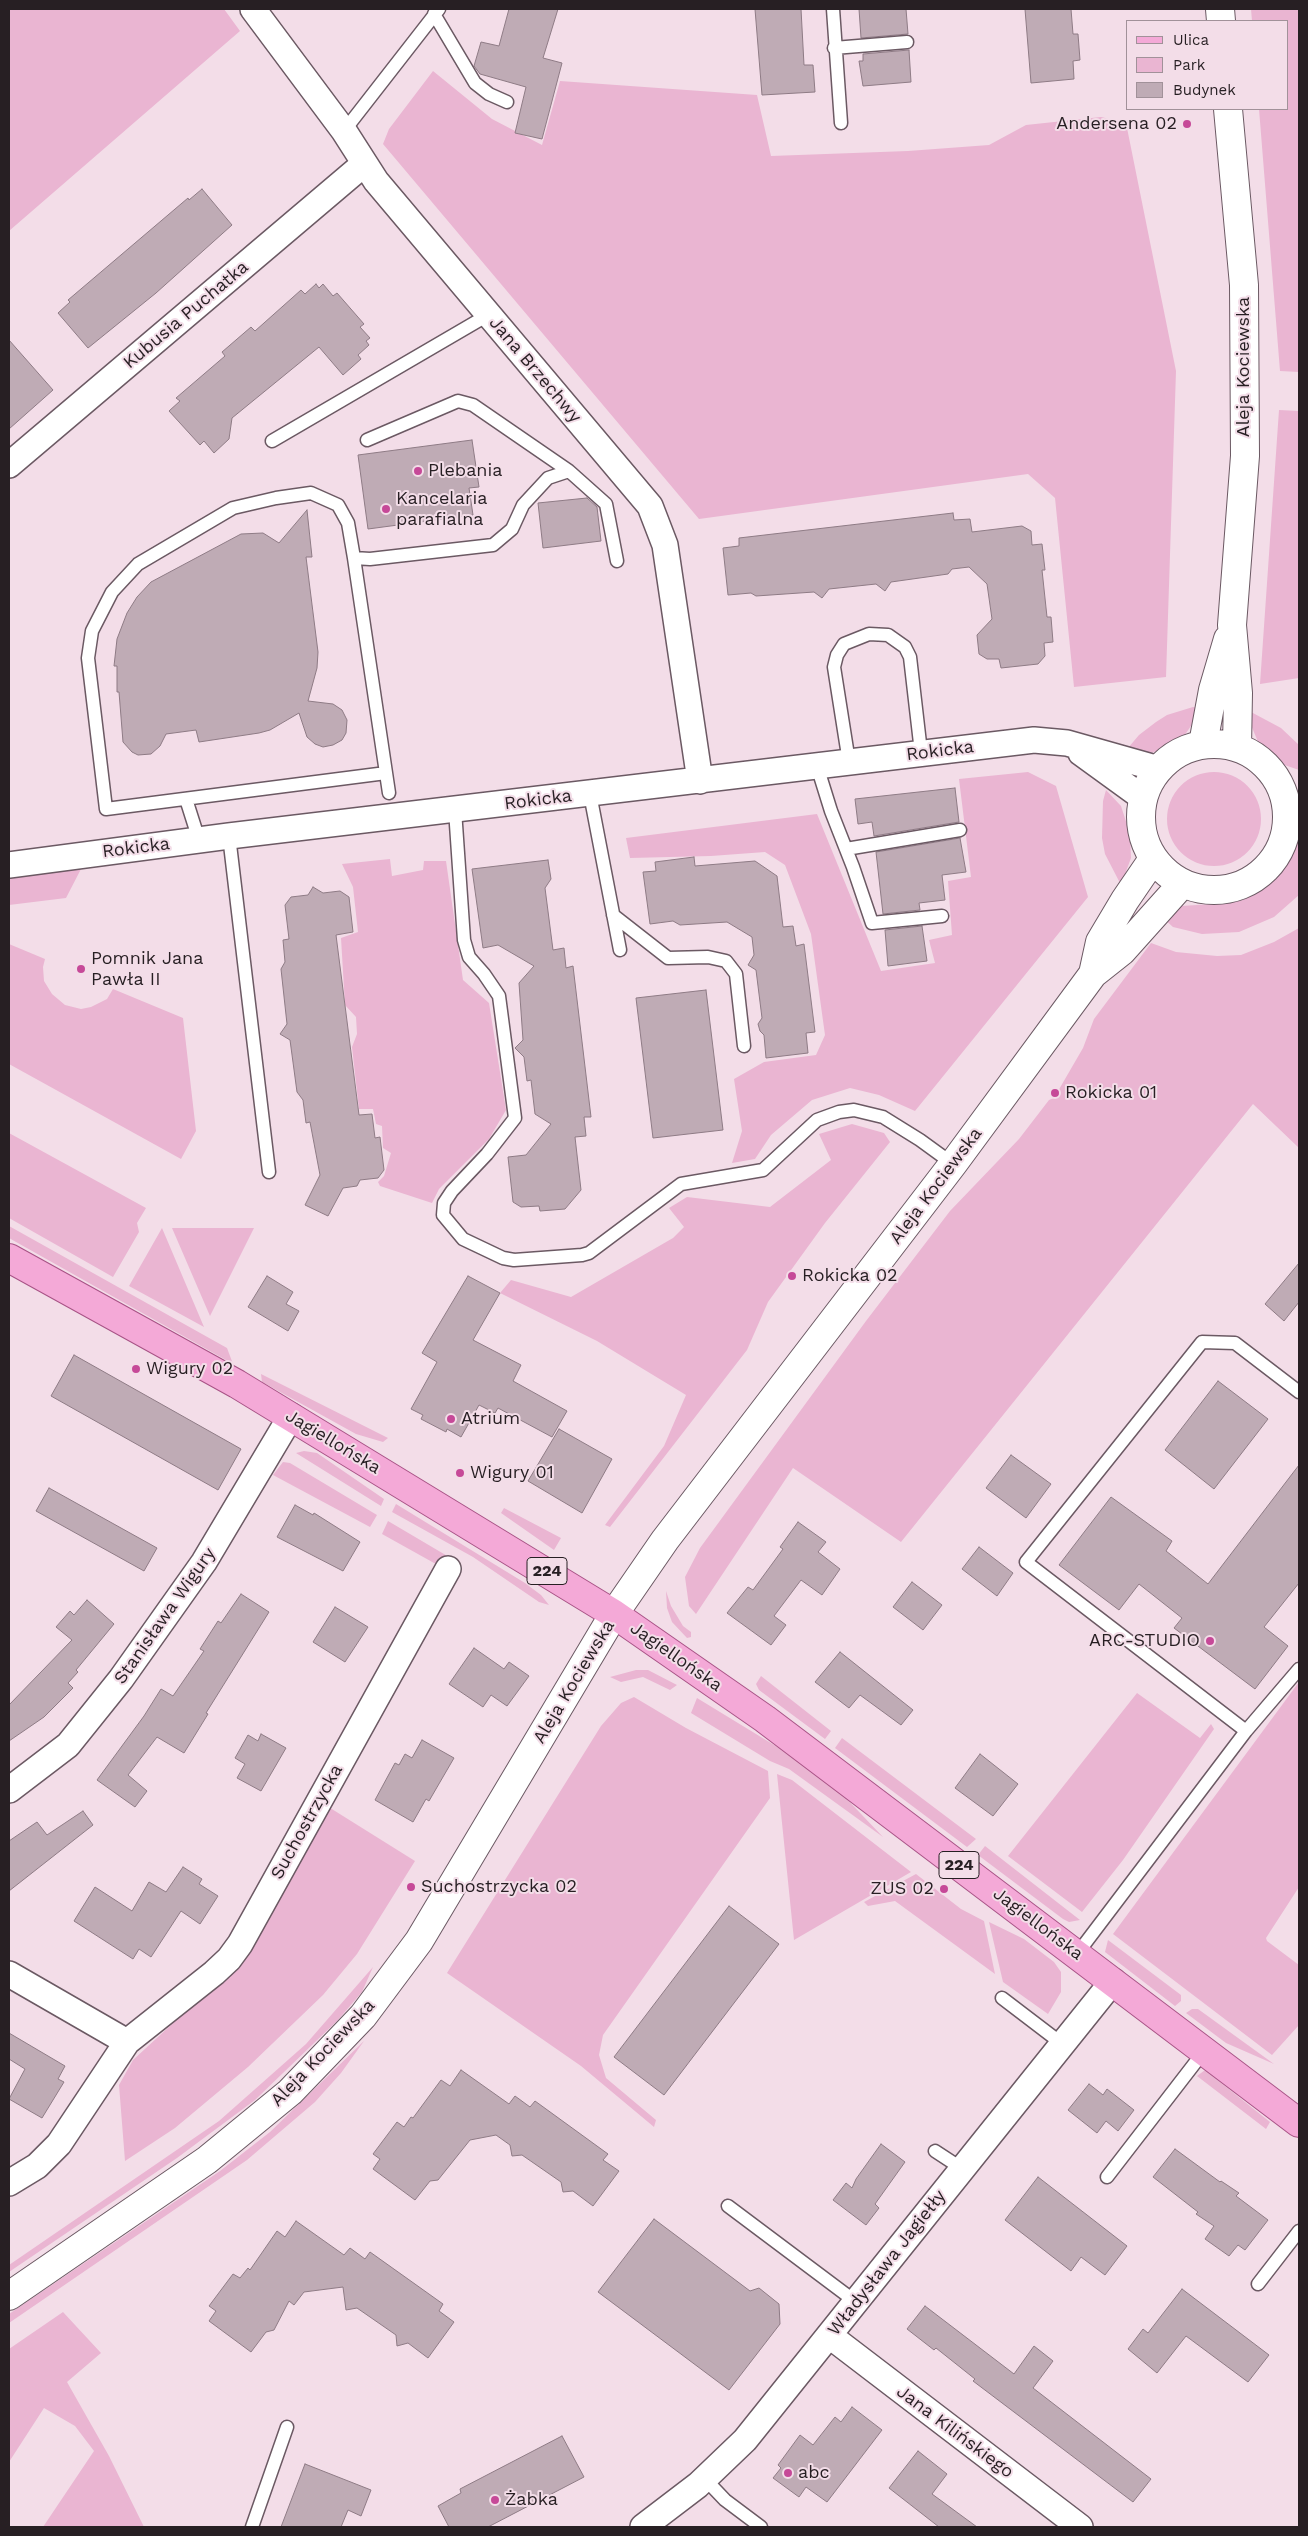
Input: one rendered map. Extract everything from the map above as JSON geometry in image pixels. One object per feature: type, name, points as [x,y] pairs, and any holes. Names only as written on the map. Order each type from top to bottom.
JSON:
[{"type":"main road","name":"Jagiellońska","points":[[9,1258],[238,1384],[614,1614],[765,1719],[1205,2050],[1299,2123]]},
{"type":"street","name":"Jana Brzechwy","points":[[253,9],[344,132],[364,164],[488,315],[650,506],[660,528],[666,554],[700,781]]},
{"type":"street","name":"Aleja Kociewska","points":[[1228,110],[1244,285],[1245,456],[1232,625],[1238,693],[1237,747]]},
{"type":"street","name":"Kubusia Puchatka","points":[[9,465],[364,164]]},
{"type":"street","name":"Aleja Kociewska","points":[[1203,744],[1213,690],[1232,625]]},
{"type":"street","name":"Rokicka","points":[[9,865],[229,836],[1034,740],[1067,743],[1159,769]]},
{"type":"street","points":[[1067,743],[1143,798]]},
{"type":"street","points":[[1203,744],[1237,747],[1262,762],[1290,783],[1286,801],[1294,815],[1284,842],[1272,864],[1254,880],[1231,889],[1206,891],[1182,884],[1166,874],[1153,859],[1144,840],[1140,819],[1143,798],[1149,782],[1171,757],[1186,749],[1203,744]]},
{"type":"street","name":"Aleja Kociewska","points":[[1093,974],[1100,942],[1125,900],[1153,859]]},
{"type":"street","name":"Aleja Kociewska","points":[[9,2296],[207,2160],[290,2092],[363,2016],[424,1933],[614,1614],[692,1504],[953,1164],[1093,974],[1122,951],[1182,884]]},
{"type":"street","name":"Stanisława Wigury","points":[[9,1790],[68,1745],[122,1679],[204,1562],[291,1416]]},
{"type":"street","name":"Suchostrzycka","points":[[9,2183],[37,2166],[59,2144],[127,2042],[214,1973],[240,1944],[448,1569]]},
{"type":"street","points":[[9,1974],[127,2042]]},
{"type":"street","name":"Władysława Jagiełły","points":[[643,2527],[705,2479],[745,2440],[830,2336],[1061,2043],[1113,1981]]},
{"type":"street","name":"Jana Kilińskiego","points":[[830,2336],[1080,2527]]},
{"type":"lane","points":[[832,9],[841,123]]},
{"type":"lane","points":[[344,132],[437,12],[475,83],[488,94],[507,102]]},
{"type":"lane","points":[[834,48],[906,42]]},
{"type":"lane","points":[[272,441],[488,315]]},
{"type":"lane","points":[[367,440],[458,401],[473,405],[569,471],[606,504],[617,561]]},
{"type":"lane","points":[[354,558],[370,559],[493,545],[512,528],[523,505],[548,478],[569,471]]},
{"type":"lane","points":[[386,773],[106,810],[88,658],[92,632],[112,592],[138,564],[233,508],[276,498],[311,494],[338,505],[348,522],[354,558],[389,793]]},
{"type":"lane","points":[[849,762],[834,667],[837,654],[844,644],[869,634],[888,635],[905,647],[910,657],[921,752]]},
{"type":"lane","points":[[817,766],[831,811],[872,923],[942,916]]},
{"type":"lane","points":[[590,794],[620,950]]},
{"type":"lane","points":[[186,799],[199,840]]},
{"type":"lane","points":[[455,810],[464,940],[469,957],[484,974],[499,996],[515,1118],[487,1154],[444,1203],[443,1215],[463,1239],[503,1258],[514,1260],[582,1256],[589,1253],[681,1184],[763,1170],[817,1120],[839,1112],[854,1110],[883,1117],[920,1140],[953,1164]]},
{"type":"lane","points":[[846,849],[960,830]]},
{"type":"lane","points":[[229,836],[270,1172]]},
{"type":"lane","points":[[613,915],[668,958],[708,957],[726,962],[736,974],[744,1046]]},
{"type":"lane","points":[[1246,1731],[1026,1562],[1202,1342],[1235,1343],[1299,1392]]},
{"type":"lane","points":[[1077,1954],[1246,1731],[1299,1669]]},
{"type":"lane","points":[[1002,1998],[1061,2043]]},
{"type":"lane","points":[[1107,2177],[1205,2050]]},
{"type":"lane","points":[[935,2151],[961,2168]]},
{"type":"lane","points":[[728,2206],[856,2302]]},
{"type":"lane","points":[[1258,2284],[1299,2232]]},
{"type":"lane","points":[[252,2527],[288,2427]]},
{"type":"lane","points":[[705,2479],[725,2500],[762,2527]]},
{"type":"green space","points":[[9,9],[224,9],[240,31],[9,231]]},
{"type":"green space","points":[[1251,9],[1299,9],[1299,372],[1280,371],[1259,110],[1288,110],[1288,20],[1252,20]]},
{"type":"green space","points":[[433,71],[492,119],[542,145],[560,81],[757,95],[771,156],[908,151],[989,145],[1026,125],[1101,117],[1126,123],[1176,371],[1166,677],[1074,687],[1055,498],[1028,474],[699,519],[383,144],[389,129]]},
{"type":"green space","points":[[1279,410],[1299,411],[1299,678],[1260,684]]},
{"type":"green space","points":[[1193,707],[1199,708],[1193,723],[1182,739],[1174,745],[1151,753],[1128,748],[1139,735],[1167,715]]},
{"type":"green space","points":[[1251,712],[1281,728],[1299,745],[1299,770],[1276,762],[1261,749],[1251,725]]},
{"type":"green space","points":[[1028,772],[1056,786],[1088,897],[915,1111],[879,1095],[850,1088],[812,1100],[771,1135],[755,1159],[732,1163],[742,1131],[734,1079],[764,1062],[816,1055],[825,1035],[811,934],[785,865],[765,852],[711,856],[630,858],[626,838],[817,814],[881,971],[935,963],[929,940],[952,935],[948,881],[971,877],[959,779]]},
{"type":"green space","points":[[1214,772],[1232,776],[1247,786],[1257,801],[1261,819],[1257,837],[1247,852],[1232,862],[1214,866],[1196,862],[1181,852],[1171,837],[1167,819],[1171,801],[1181,786],[1196,776]]},
{"type":"green space","points":[[1106,790],[1121,806],[1130,834],[1131,858],[1121,885],[1105,854],[1102,838],[1103,801]]},
{"type":"green space","points":[[1299,832],[1299,895],[1274,917],[1239,932],[1202,934],[1173,927],[1163,918],[1169,910],[1181,906],[1229,903],[1243,900],[1257,892],[1281,869]]},
{"type":"green space","points":[[390,859],[392,876],[423,870],[424,861],[446,861],[463,980],[489,1003],[506,1110],[489,1139],[439,1189],[432,1203],[380,1186],[378,1182],[384,1176],[391,1153],[383,1148],[382,1126],[376,1124],[373,1109],[359,1109],[352,1047],[357,1034],[356,1017],[345,1005],[341,938],[358,932],[353,887],[342,864]]},
{"type":"green space","points":[[81,869],[66,898],[9,905],[9,877]]},
{"type":"green space","points":[[1299,928],[1299,1148],[1253,1104],[901,1542],[793,1468],[696,1614],[689,1606],[685,1577],[700,1548],[866,1321],[950,1211],[1019,1139],[1049,1100],[1054,1098],[1083,1048],[1094,1019],[1151,943],[1176,952],[1217,956],[1241,955],[1274,942]]},
{"type":"green space","points":[[9,944],[45,959],[43,967],[44,981],[52,994],[65,1005],[81,1009],[91,1007],[107,999],[113,989],[183,1018],[196,1131],[181,1159],[9,1064]]},
{"type":"green space","points":[[852,1124],[884,1133],[890,1142],[825,1223],[768,1302],[747,1350],[610,1527],[605,1525],[664,1446],[686,1395],[597,1341],[500,1293],[511,1280],[571,1297],[673,1238],[684,1227],[669,1208],[687,1197],[770,1207],[831,1160],[819,1134]]},
{"type":"green space","points":[[9,1133],[146,1208],[137,1223],[139,1232],[113,1277],[9,1218]]},
{"type":"green space","points":[[9,1226],[227,1348],[233,1364],[9,1238]]},
{"type":"green space","points":[[162,1228],[204,1327],[129,1286]]},
{"type":"green space","points":[[172,1228],[254,1228],[210,1316]]},
{"type":"green space","points":[[261,1374],[388,1438],[383,1442],[356,1434],[262,1382]]},
{"type":"green space","points":[[304,1451],[317,1453],[384,1499],[381,1506],[296,1453]]},
{"type":"green space","points":[[283,1462],[290,1463],[377,1515],[370,1527],[273,1475]]},
{"type":"green space","points":[[396,1504],[525,1583],[541,1595],[549,1605],[539,1602],[473,1557],[392,1512]]},
{"type":"green space","points":[[504,1508],[561,1538],[554,1550],[501,1513]]},
{"type":"green space","points":[[388,1521],[449,1557],[443,1568],[382,1534]]},
{"type":"green space","points":[[666,1591],[671,1606],[683,1626],[691,1632],[691,1637],[687,1638],[672,1622],[667,1608]]},
{"type":"green space","points":[[636,1670],[648,1670],[677,1685],[670,1690],[643,1677],[621,1682],[610,1677]]},
{"type":"green space","points":[[761,1676],[831,1731],[825,1739],[759,1690],[756,1684]]},
{"type":"green space","points":[[1299,1682],[1299,1887],[1266,1938],[1267,1941],[1299,1965],[1299,2025],[1272,2055],[1113,1934]]},
{"type":"green space","points":[[1137,1693],[1200,1738],[1211,1724],[1214,1729],[1123,1860],[1082,1912],[1008,1856]]},
{"type":"green space","points":[[634,1697],[686,1728],[768,1771],[770,1798],[603,2035],[599,2055],[606,2078],[656,2120],[654,2127],[581,2066],[447,1973],[601,1726],[621,1703]]},
{"type":"green space","points":[[697,1698],[797,1759],[842,1794],[883,1837],[789,1769],[770,1761],[691,1713]]},
{"type":"green space","points":[[842,1738],[976,1839],[967,1847],[835,1748]]},
{"type":"green space","points":[[777,1774],[792,1780],[911,1872],[794,1940]]},
{"type":"green space","points":[[327,1806],[415,1861],[357,1954],[323,1995],[248,2067],[175,2128],[125,2161],[119,2085],[133,2060],[234,1967],[271,1916]]},
{"type":"green space","points":[[985,1846],[1080,1920],[1069,1922],[1063,1919],[978,1855]]},
{"type":"green space","points":[[916,1874],[961,1909],[984,1921],[995,1974],[895,1901],[868,1906],[864,1902]]},
{"type":"green space","points":[[989,1922],[1024,1939],[1054,1962],[1061,1972],[1061,1992],[1048,2014],[1003,1982]]},
{"type":"green space","points":[[1108,1940],[1181,1995],[1181,2001],[1175,2006],[1105,1952]]},
{"type":"green space","points":[[373,1967],[362,1992],[338,2020],[255,2100],[177,2158],[9,2272],[9,2265],[219,2121],[306,2044]]},
{"type":"green space","points":[[1192,2009],[1198,2009],[1274,2064],[1226,2043],[1186,2013]]},
{"type":"green space","points":[[364,2041],[341,2073],[315,2102],[247,2160],[9,2323],[9,2314],[220,2171],[270,2132]]},
{"type":"green space","points":[[1205,2070],[1270,2122],[1266,2129],[1197,2076]]},
{"type":"green space","points":[[63,2312],[101,2353],[67,2382],[109,2456],[144,2527],[43,2527],[94,2451],[75,2426],[44,2408],[9,2462],[9,2349]]},
{"type":"building","points":[[509,9],[558,9],[543,58],[562,63],[542,139],[515,133],[526,87],[480,74],[474,66],[481,42],[499,46]]},
{"type":"building","points":[[755,9],[801,9],[804,65],[813,65],[815,92],[762,95]]},
{"type":"building","points":[[859,9],[906,9],[908,34],[861,38]]},
{"type":"building","points":[[1025,9],[1071,9],[1073,34],[1078,34],[1080,60],[1073,61],[1074,79],[1031,83]]},
{"type":"building","points":[[909,50],[911,82],[863,86],[859,61],[863,61],[863,54]]},
{"type":"building","points":[[202,189],[232,225],[156,293],[88,348],[58,313],[70,302],[68,300],[188,198],[189,200]]},
{"type":"building","points":[[316,284],[319,288],[323,284],[333,296],[337,293],[364,324],[360,327],[370,338],[366,341],[369,345],[358,355],[361,359],[343,375],[319,347],[232,418],[229,439],[214,453],[204,441],[200,445],[169,411],[180,401],[176,398],[225,356],[222,352],[251,327],[255,331],[301,290],[305,294]]},
{"type":"building","points":[[9,340],[53,390],[9,429]]},
{"type":"building","name":"Plebania","points":[[472,440],[479,487],[469,488],[473,515],[368,529],[358,455]]},
{"type":"building","points":[[587,498],[597,507],[601,541],[543,548],[538,503]]},
{"type":"building","points":[[307,510],[312,557],[306,557],[318,652],[317,668],[308,701],[333,704],[342,710],[347,720],[346,733],[342,740],[333,745],[323,747],[315,744],[307,737],[299,713],[270,730],[259,733],[199,742],[196,730],[166,734],[160,746],[151,754],[138,755],[132,752],[123,742],[119,692],[117,692],[117,666],[114,666],[117,639],[127,613],[137,597],[151,582],[241,534],[263,533],[279,543]]},
{"type":"building","points":[[953,513],[954,520],[970,519],[972,532],[1022,526],[1031,531],[1032,545],[1042,544],[1045,570],[1042,570],[1047,617],[1051,617],[1053,642],[1044,643],[1045,656],[1038,664],[1001,668],[999,659],[987,659],[979,654],[977,635],[992,619],[987,584],[969,567],[952,569],[948,574],[891,582],[885,591],[876,584],[829,589],[822,598],[814,592],[756,596],[751,593],[728,595],[723,548],[739,546],[739,538]]},
{"type":"building","points":[[955,788],[959,822],[874,836],[872,822],[858,824],[855,799]]},
{"type":"building","points":[[960,838],[966,872],[942,875],[945,900],[919,903],[920,910],[883,914],[876,852]]},
{"type":"building","points":[[694,857],[695,866],[755,861],[777,876],[783,927],[793,926],[796,946],[804,944],[815,1032],[806,1033],[808,1053],[766,1058],[764,1035],[760,1031],[758,1024],[762,1018],[756,970],[748,965],[754,955],[752,937],[727,922],[680,925],[673,921],[650,924],[643,872],[656,871],[655,862]]},
{"type":"building","points":[[548,860],[551,879],[545,888],[553,950],[564,948],[566,968],[573,966],[591,1117],[584,1117],[586,1136],[575,1137],[581,1190],[565,1209],[540,1211],[539,1206],[521,1207],[513,1202],[508,1157],[526,1155],[551,1124],[535,1114],[531,1080],[527,1081],[524,1057],[515,1048],[523,1040],[519,983],[534,966],[498,945],[483,948],[472,869]]},
{"type":"building","points":[[313,887],[323,893],[340,891],[349,897],[353,932],[336,935],[359,1115],[372,1114],[375,1138],[380,1137],[384,1170],[378,1178],[360,1180],[357,1186],[343,1188],[328,1216],[305,1205],[320,1175],[310,1122],[306,1123],[303,1100],[297,1092],[290,1040],[280,1034],[287,1024],[281,969],[285,962],[283,940],[289,939],[285,905],[291,897],[308,895]]},
{"type":"building","points":[[922,926],[927,961],[888,966],[885,930]]},
{"type":"building","points":[[706,990],[723,1130],[653,1138],[636,998]]},
{"type":"building","points":[[1299,1263],[1299,1302],[1284,1321],[1265,1304]]},
{"type":"building","points":[[267,1276],[293,1292],[286,1304],[299,1311],[288,1331],[248,1307]]},
{"type":"building","points":[[468,1276],[500,1293],[473,1340],[521,1365],[513,1381],[567,1411],[552,1437],[498,1408],[495,1413],[479,1405],[461,1437],[447,1429],[446,1432],[421,1419],[423,1415],[411,1409],[437,1362],[422,1353]]},
{"type":"building","points":[[74,1355],[241,1449],[218,1490],[51,1396]]},
{"type":"building","points":[[1218,1381],[1268,1419],[1214,1489],[1165,1450]]},
{"type":"building","points":[[559,1429],[612,1459],[582,1513],[528,1481]]},
{"type":"building","points":[[1011,1455],[1051,1484],[1026,1518],[986,1488]]},
{"type":"building","points":[[1299,1465],[1299,1583],[1264,1627],[1288,1646],[1255,1689],[1174,1628],[1182,1618],[1139,1584],[1119,1610],[1059,1565],[1111,1497],[1172,1541],[1166,1551],[1208,1584]]},
{"type":"building","points":[[49,1488],[157,1548],[144,1571],[36,1511]]},
{"type":"building","points":[[295,1505],[313,1515],[314,1513],[360,1542],[343,1571],[277,1537]]},
{"type":"building","points":[[798,1522],[826,1542],[818,1552],[840,1569],[822,1595],[801,1580],[774,1616],[786,1625],[771,1645],[727,1613],[748,1587],[753,1590],[783,1549],[780,1547]]},
{"type":"building","points":[[979,1547],[1013,1573],[997,1596],[962,1569]]},
{"type":"building","points":[[912,1582],[942,1605],[923,1630],[893,1607]]},
{"type":"building","points":[[241,1594],[269,1612],[206,1713],[208,1714],[184,1753],[157,1737],[128,1775],[147,1791],[135,1807],[97,1780],[144,1716],[161,1689],[173,1696],[204,1651],[200,1649],[218,1621],[221,1623]]},
{"type":"building","points":[[87,1600],[114,1624],[76,1670],[78,1672],[68,1683],[73,1688],[44,1717],[9,1741],[9,1705],[72,1640],[56,1627],[70,1611],[74,1615]]},
{"type":"building","points":[[335,1607],[368,1627],[345,1662],[313,1642]]},
{"type":"building","points":[[474,1648],[504,1669],[509,1662],[529,1676],[507,1706],[491,1695],[483,1707],[449,1684]]},
{"type":"building","points":[[840,1652],[913,1710],[901,1725],[860,1695],[849,1708],[815,1682]]},
{"type":"building","points":[[261,1734],[286,1748],[261,1791],[237,1778],[245,1764],[235,1758],[248,1735],[258,1741]]},
{"type":"building","points":[[422,1740],[454,1758],[429,1801],[426,1799],[413,1822],[375,1800],[395,1763],[399,1765],[405,1754],[412,1758]]},
{"type":"building","points":[[980,1754],[1018,1784],[993,1816],[955,1788]]},
{"type":"building","points":[[83,1811],[93,1825],[9,1891],[9,1841],[37,1822],[47,1835]]},
{"type":"building","points":[[183,1867],[202,1879],[199,1884],[218,1896],[200,1924],[181,1911],[151,1957],[139,1949],[133,1959],[74,1921],[95,1887],[132,1911],[149,1882],[166,1892]]},
{"type":"building","points":[[729,1906],[779,1944],[664,2095],[614,2057]]},
{"type":"building","points":[[9,2033],[65,2066],[58,2079],[64,2082],[42,2118],[9,2099],[25,2069],[9,2059]]},
{"type":"building","points":[[461,2070],[509,2104],[515,2096],[530,2107],[535,2101],[608,2154],[603,2160],[619,2171],[593,2206],[573,2191],[563,2192],[561,2182],[522,2155],[512,2156],[510,2145],[496,2135],[470,2140],[438,2180],[430,2181],[415,2200],[373,2169],[380,2159],[373,2154],[397,2122],[404,2127],[411,2117],[413,2118],[441,2080],[450,2086]]},
{"type":"building","points":[[1089,2084],[1103,2095],[1107,2089],[1134,2110],[1118,2131],[1106,2121],[1097,2133],[1068,2110]]},
{"type":"building","points":[[881,2144],[905,2162],[875,2204],[879,2208],[866,2225],[833,2200],[846,2183],[852,2188],[856,2179]]},
{"type":"building","points":[[1175,2149],[1220,2182],[1239,2193],[1236,2196],[1268,2220],[1245,2250],[1238,2245],[1229,2256],[1205,2239],[1214,2226],[1196,2214],[1198,2212],[1153,2177]]},
{"type":"building","points":[[1038,2177],[1127,2246],[1105,2275],[1081,2257],[1071,2271],[1005,2220]]},
{"type":"building","points":[[654,2219],[750,2291],[759,2288],[779,2304],[780,2324],[729,2390],[598,2292]]},
{"type":"building","points":[[296,2221],[344,2255],[350,2248],[365,2259],[370,2252],[443,2304],[439,2311],[454,2322],[428,2358],[408,2343],[397,2346],[396,2335],[357,2308],[346,2310],[343,2287],[304,2292],[294,2305],[289,2301],[274,2330],[266,2332],[251,2352],[209,2321],[216,2311],[209,2306],[233,2274],[240,2278],[248,2268],[250,2270],[277,2231],[285,2237]]},
{"type":"building","points":[[1182,2289],[1269,2355],[1248,2382],[1186,2336],[1157,2373],[1128,2349],[1143,2329],[1148,2333]]},
{"type":"building","points":[[925,2306],[1014,2374],[1034,2346],[1053,2361],[1033,2388],[1151,2479],[1133,2502],[973,2381],[975,2379],[936,2348],[934,2350],[907,2329]]},
{"type":"building","points":[[852,2407],[882,2430],[827,2502],[806,2487],[799,2497],[773,2478],[781,2468],[778,2465],[800,2435],[813,2445],[835,2417],[841,2422]]},
{"type":"building","points":[[562,2436],[584,2477],[488,2527],[449,2527],[438,2506],[461,2493],[460,2489]]},
{"type":"building","points":[[918,2451],[947,2474],[932,2494],[977,2527],[939,2527],[889,2488]]},
{"type":"building","points":[[305,2464],[371,2490],[361,2516],[348,2510],[341,2527],[281,2527]]},
{"type":"place","name":"Andersena 02","points":[[1187,124]]},
{"type":"place","name":"Plebania","points":[[418,471]]},
{"type":"place","name":"Kancelaria parafialna","points":[[386,509]]},
{"type":"place","name":"Pomnik Jana Pawła II","points":[[81,969]]},
{"type":"place","name":"Rokicka 01","points":[[1055,1093]]},
{"type":"place","name":"Rokicka 02","points":[[792,1276]]},
{"type":"place","name":"Wigury 02","points":[[136,1369]]},
{"type":"place","name":"Atrium","points":[[451,1419]]},
{"type":"place","name":"Wigury 01","points":[[460,1473]]},
{"type":"place","name":"ARC-STUDIO","points":[[1210,1641]]},
{"type":"place","name":"Suchostrzycka 02","points":[[411,1887]]},
{"type":"place","name":"ZUS 02","points":[[944,1889]]},
{"type":"place","name":"abc","points":[[788,2473]]},
{"type":"place","name":"Żabka","points":[[495,2500]]}]
